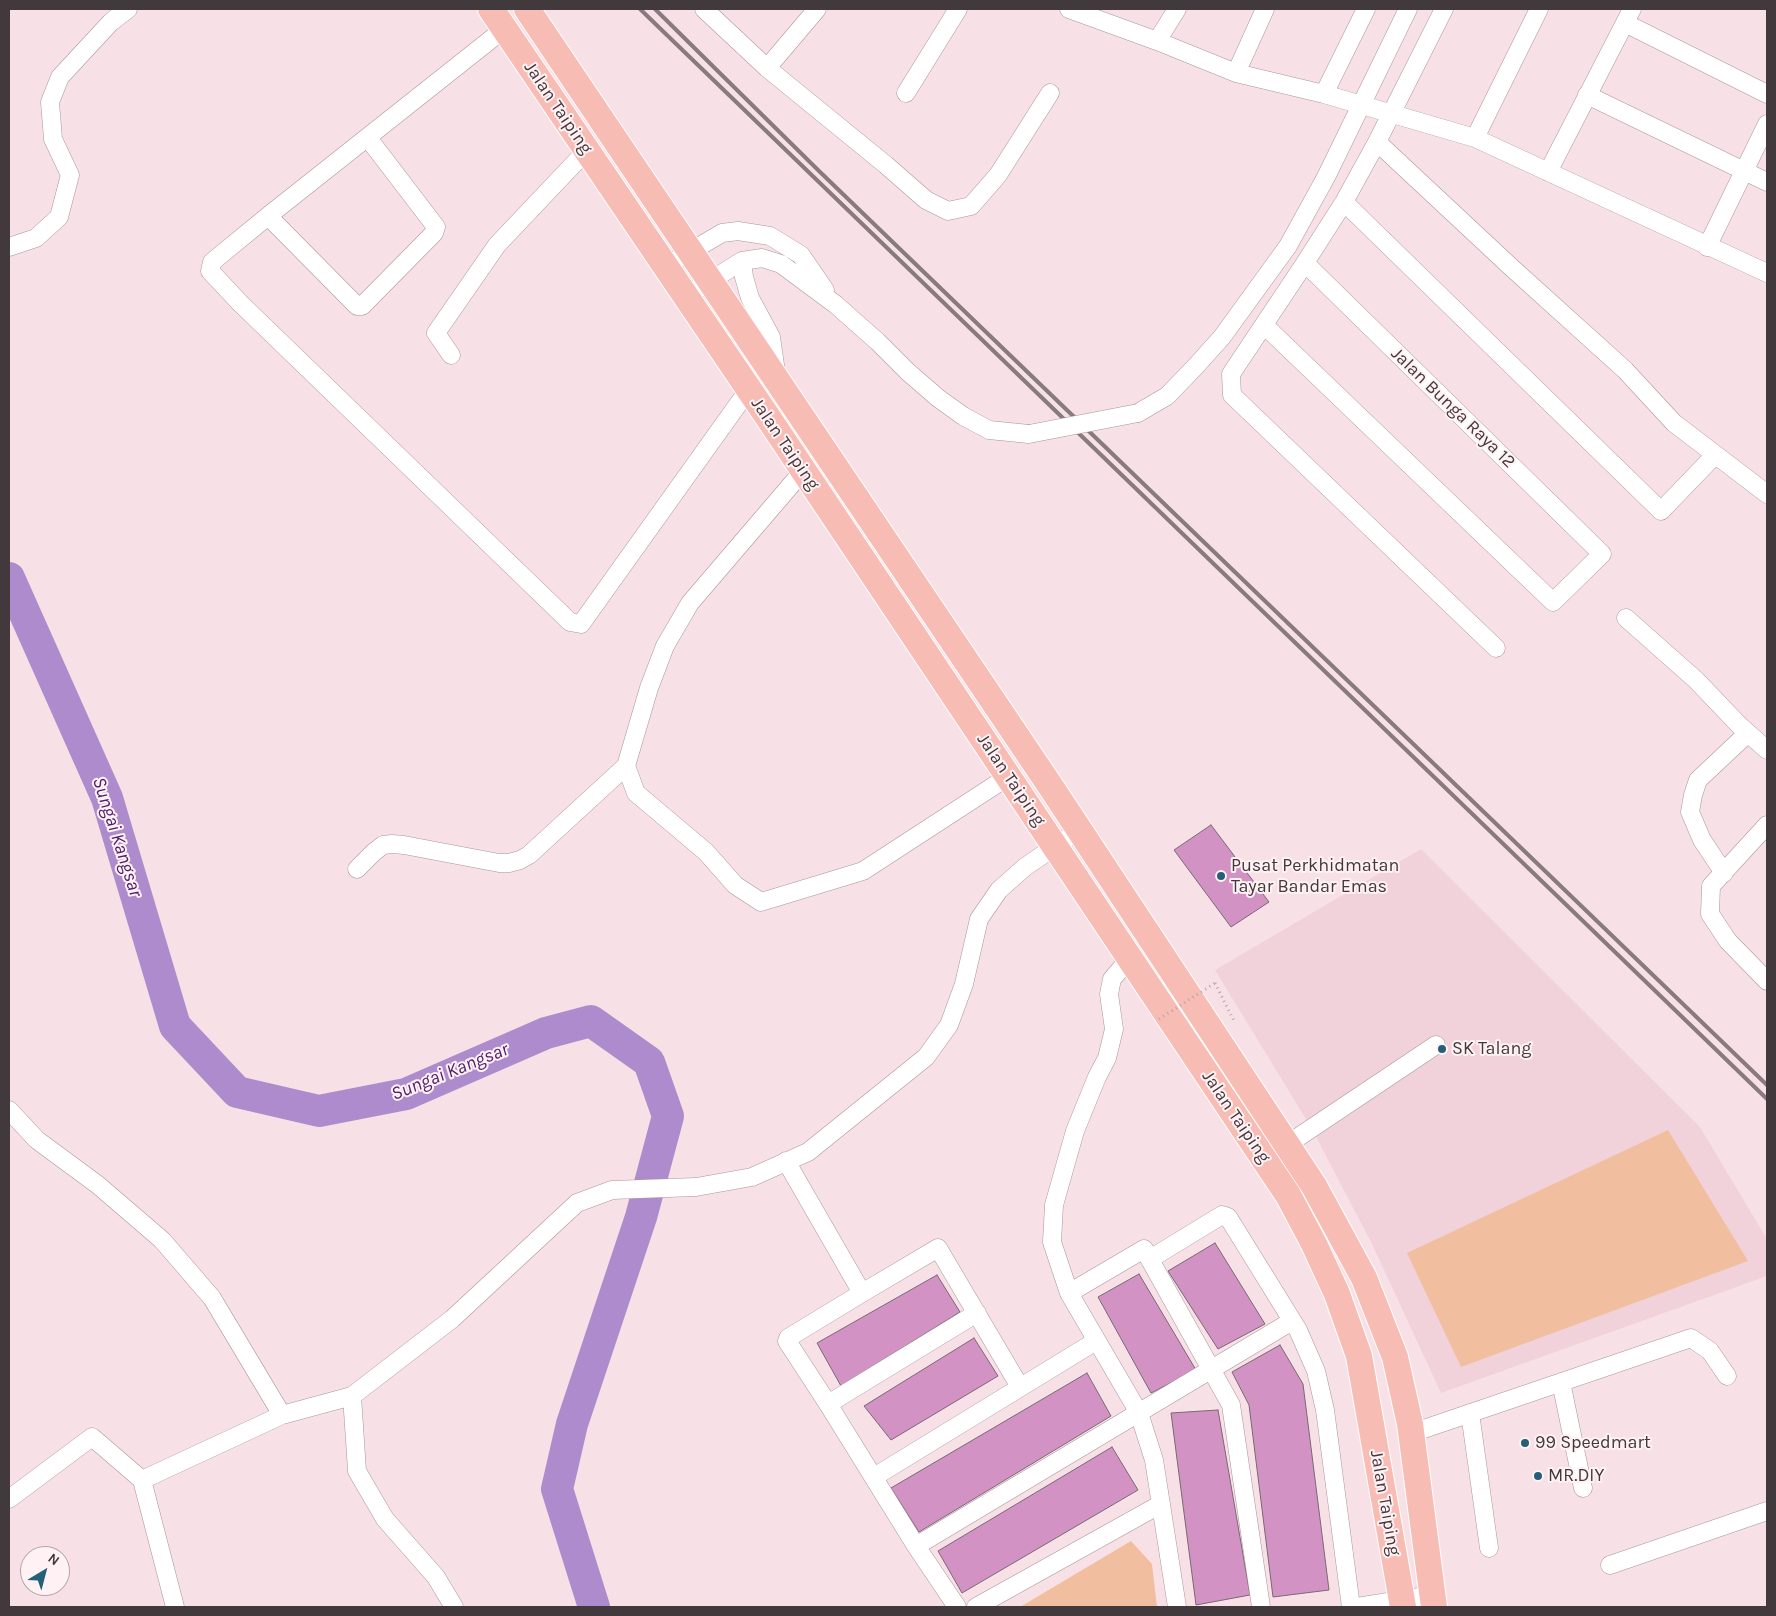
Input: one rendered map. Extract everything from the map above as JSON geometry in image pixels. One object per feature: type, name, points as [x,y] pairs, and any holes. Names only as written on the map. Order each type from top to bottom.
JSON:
[{"type":"highway","name":"Jalan Taiping","points":[[528,9],[1079,830],[1314,1186],[1364,1278],[1395,1357],[1412,1433],[1433,1601]]},
{"type":"highway","name":"Jalan Taiping","points":[[498,19],[1009,776],[1288,1195],[1314,1244],[1337,1294],[1359,1356],[1402,1603]]},
{"type":"street","points":[[9,247],[36,238],[58,217],[70,175],[53,138],[50,102],[60,77],[111,22],[128,9]]},
{"type":"street","points":[[704,9],[767,68],[886,164],[926,200],[948,211],[971,206],[998,175],[1050,93]]},
{"type":"street","points":[[767,68],[817,9]]},
{"type":"street","points":[[906,93],[958,9]]},
{"type":"street","points":[[1069,9],[1157,41],[1236,74],[1324,94],[1475,138],[1707,247],[1767,273]]},
{"type":"street","points":[[1157,41],[1177,9]]},
{"type":"street","points":[[1236,74],[1265,9]]},
{"type":"street","points":[[1324,94],[1366,9]]},
{"type":"street","points":[[686,296],[742,262],[762,258],[782,264],[835,304],[938,398],[963,416],[989,430],[1029,434],[1138,413],[1167,396],[1196,367],[1222,336],[1288,246],[1326,177],[1408,9]]},
{"type":"street","points":[[1444,9],[1377,142],[1344,202],[1231,374],[1232,395],[1496,648]]},
{"type":"street","points":[[1475,138],[1539,9]]},
{"type":"street","points":[[1548,172],[1628,16],[1767,94]]},
{"type":"street","points":[[498,19],[368,138],[212,262],[210,271],[240,303],[570,622],[581,624],[749,389]]},
{"type":"street","points":[[1587,95],[1767,182]]},
{"type":"street","points":[[1707,247],[1767,124]]},
{"type":"street","points":[[268,216],[357,306],[362,306],[434,233],[436,227],[368,138]]},
{"type":"street","points":[[1377,142],[1625,370],[1674,423],[1767,494]]},
{"type":"street","points":[[450,355],[436,333],[497,245],[587,150]]},
{"type":"street","points":[[1344,202],[1661,510],[1715,455]]},
{"type":"street","points":[[666,266],[722,232],[738,231],[770,236],[800,255],[835,304]]},
{"type":"street","points":[[742,262],[750,298],[770,337],[777,380]]},
{"type":"street","name":"Jalan Bunga Raya 12","points":[[1264,326],[1554,602],[1602,554],[1305,263]]},
{"type":"street","points":[[357,869],[374,852],[383,846],[392,844],[499,864],[520,860],[529,855],[626,766],[649,688],[665,646],[690,603],[804,471]]},
{"type":"street","points":[[1626,618],[1696,680],[1767,750]]},
{"type":"street","points":[[1724,873],[1702,840],[1690,812],[1692,795],[1698,780],[1748,733]]},
{"type":"street","points":[[626,766],[636,793],[706,852],[735,885],[761,902],[863,871],[1009,776]]},
{"type":"street","points":[[1767,825],[1711,886],[1710,914],[1728,941],[1767,981]]},
{"type":"street","points":[[142,1480],[282,1415],[352,1396],[452,1319],[577,1203],[612,1190],[696,1187],[752,1177],[808,1152],[926,1057],[950,1025],[964,984],[980,919],[999,890],[1025,866],[1079,830]]},
{"type":"street","points":[[1130,958],[1112,979],[1109,994],[1114,1030],[1107,1058],[1074,1131],[1054,1205],[1052,1242],[1069,1293],[1139,1413],[1154,1460],[1177,1607]]},
{"type":"street","points":[[1264,1159],[1436,1045]]},
{"type":"street","points":[[9,1110],[37,1140],[98,1185],[162,1240],[212,1298],[282,1415]]},
{"type":"street","points":[[786,1161],[862,1293]]},
{"type":"street","points":[[1150,1259],[1222,1215],[1228,1217],[1292,1321],[1316,1371],[1325,1410],[1351,1607]]},
{"type":"street","points":[[957,1607],[916,1546],[787,1341],[788,1338],[938,1248],[1020,1387]]},
{"type":"street","points":[[1069,1293],[1144,1249],[1231,1405],[1262,1607]]},
{"type":"street","points":[[828,1404],[976,1312]]},
{"type":"street","points":[[916,1546],[1292,1321]]},
{"type":"street","points":[[1412,1433],[1691,1338],[1710,1351],[1727,1376]]},
{"type":"street","points":[[874,1477],[1096,1340]]},
{"type":"street","points":[[1561,1382],[1583,1488]]},
{"type":"street","points":[[352,1396],[357,1471],[385,1519],[436,1577],[454,1607]]},
{"type":"street","points":[[1470,1413],[1489,1548]]},
{"type":"street","points":[[9,1499],[92,1437],[142,1480],[175,1607]]},
{"type":"street","points":[[976,1607],[1161,1504]]},
{"type":"street","points":[[1610,1565],[1767,1512]]},
{"type":"street","points":[[1358,1607],[1433,1601]]},
{"type":"path","points":[[1159,1019],[1215,983],[1234,1021]]},
{"type":"shaded area","name":"SK Talang","points":[[1421,849],[1700,1127],[1767,1239],[1767,1276],[1441,1393],[1372,1244],[1312,1129],[1215,970]]},
{"type":"shaded area","points":[[1668,1130],[1748,1261],[1461,1367],[1407,1253]]},
{"type":"shaded area","points":[[1131,1541],[1152,1564],[1157,1607],[1020,1607]]},
{"type":"building","name":"Pusat Perkhidmatan Tayar Bandar Emas","points":[[1211,825],[1269,902],[1231,927],[1174,850]]},
{"type":"building","points":[[1215,1243],[1265,1324],[1218,1349],[1168,1271]]},
{"type":"building","points":[[1139,1274],[1196,1370],[1151,1393],[1098,1297]]},
{"type":"building","points":[[937,1275],[960,1312],[841,1386],[817,1343]]},
{"type":"building","points":[[974,1338],[998,1376],[891,1440],[864,1406]]},
{"type":"building","points":[[1280,1345],[1303,1384],[1329,1590],[1273,1597],[1249,1405],[1232,1372]]},
{"type":"building","points":[[1087,1373],[1111,1416],[919,1532],[891,1488]]},
{"type":"building","points":[[1218,1410],[1250,1595],[1196,1605],[1171,1413]]},
{"type":"building","points":[[1112,1447],[1138,1490],[962,1593],[938,1551]]},
{"type":"waterway","name":"Sungai Kangsar","points":[[9,578],[107,798],[175,1026],[237,1092],[319,1111],[406,1094],[546,1033],[591,1021],[649,1062],[668,1116],[641,1217],[572,1424],[557,1489],[594,1607]]},
{"type":"railway","points":[[640,9],[1767,1099]]},
{"type":"railway","points":[[655,9],[819,171],[1767,1085]]},
{"type":"place","name":"Pusat Perkhidmatan Tayar Bandar Emas","points":[[1221,876]]},
{"type":"place","name":"SK Talang","points":[[1442,1049]]},
{"type":"place","name":"99 Speedmart","points":[[1525,1443]]},
{"type":"place","name":"MR.DIY","points":[[1538,1476]]}]
